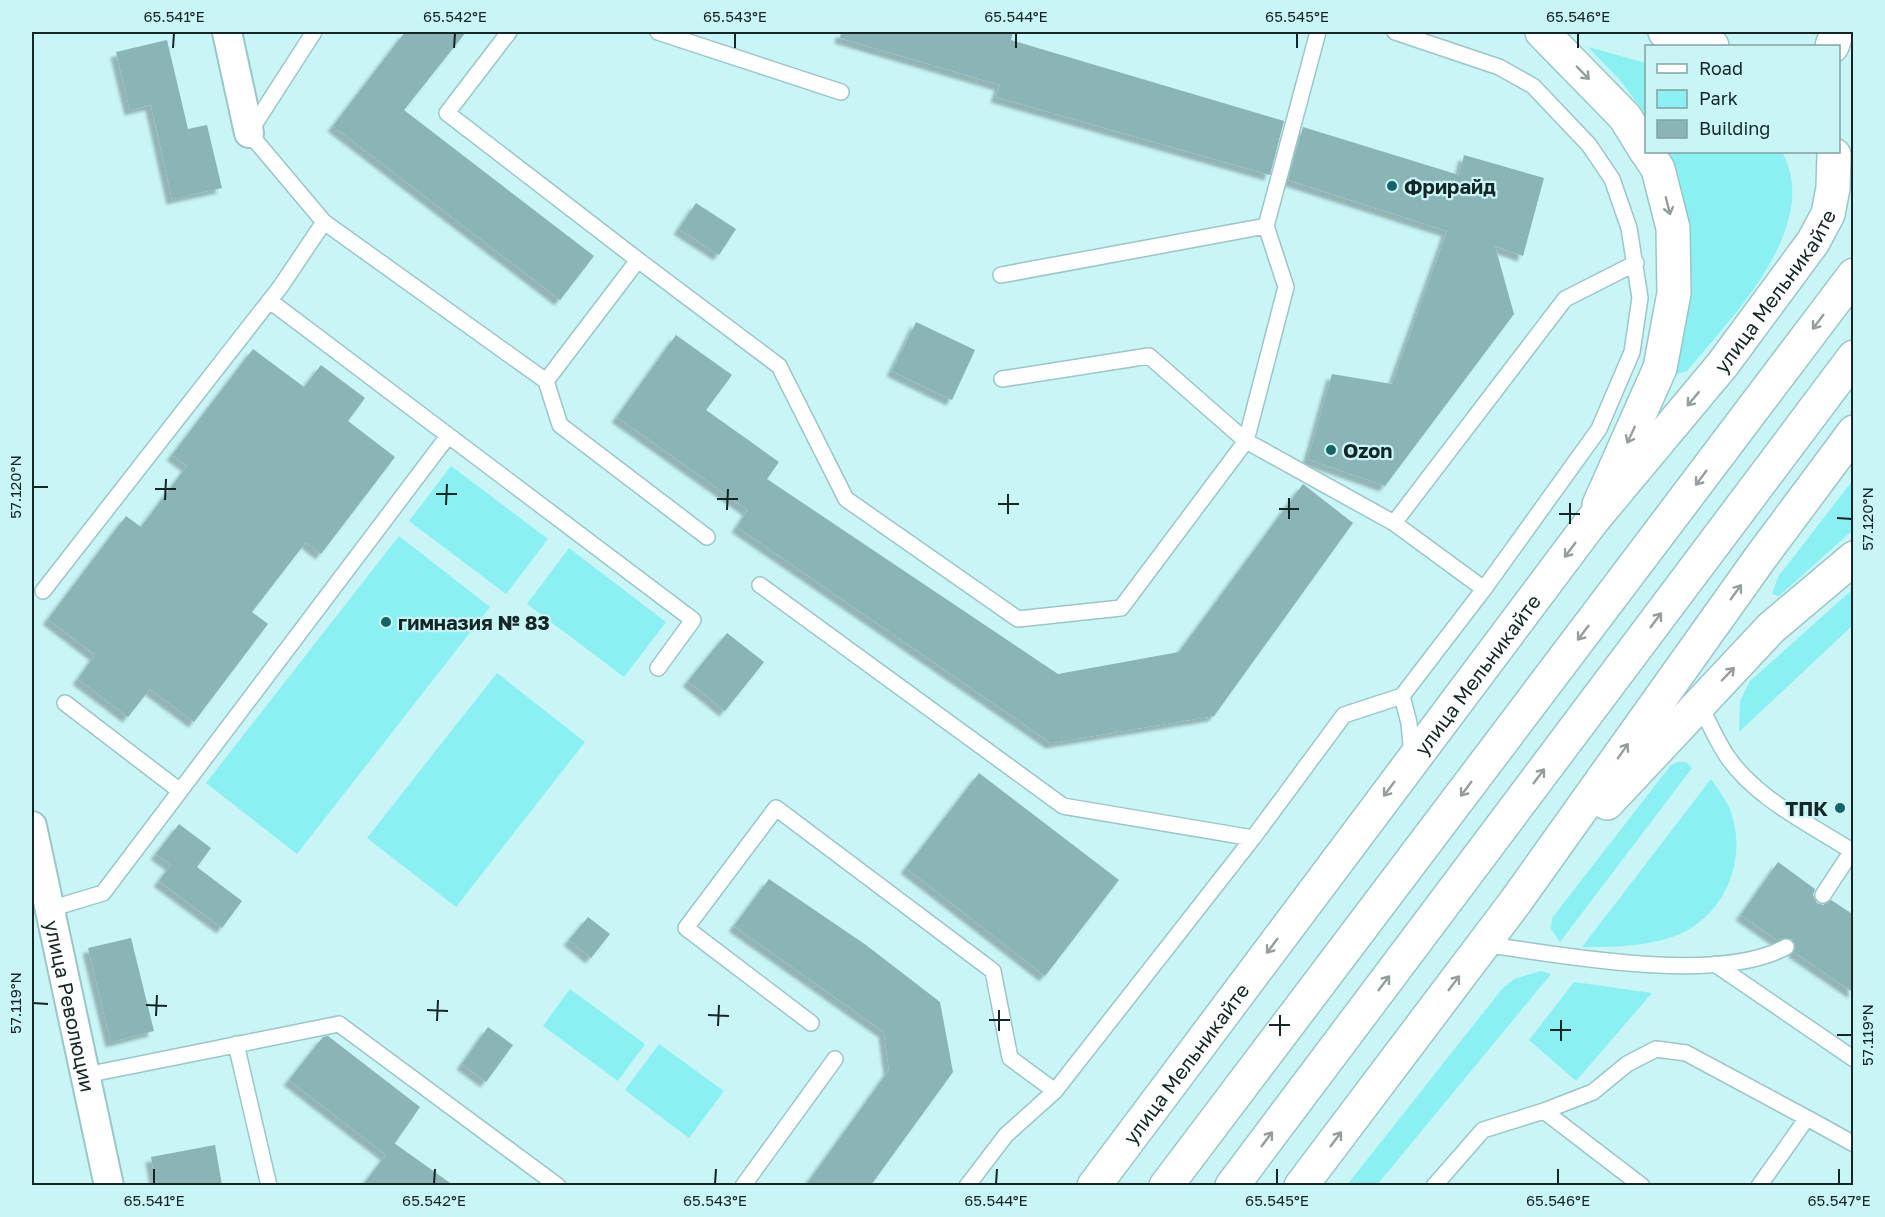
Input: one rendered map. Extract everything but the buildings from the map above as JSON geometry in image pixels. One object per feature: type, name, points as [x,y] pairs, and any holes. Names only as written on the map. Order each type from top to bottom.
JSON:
[{"type":"main road","points":[[1542,32],[1625,117],[1645,148]]},
{"type":"main road","points":[[1665,32],[1709,45]]},
{"type":"main road","points":[[1592,521],[1660,368],[1674,292],[1673,228],[1658,169],[1648,153]]},
{"type":"main road","points":[[1834,153],[1854,196]]},
{"type":"main road","name":"улица Мельникайте","points":[[1094,1185],[1412,757],[1592,521],[1723,364],[1813,242],[1828,214],[1833,188],[1834,153]]},
{"type":"main road","points":[[1166,1185],[1854,275]]},
{"type":"main road","points":[[1232,1185],[1854,357]]},
{"type":"main road","points":[[1301,1185],[1516,901],[1747,576],[1854,432]]},
{"type":"main road","points":[[1516,901],[1771,628],[1854,558]]},
{"type":"street","points":[[227,32],[249,133]]},
{"type":"street","name":"улица Революции","points":[[32,826],[109,1185]]},
{"type":"lane","points":[[314,32],[249,133],[324,222],[546,381],[560,425],[707,537]]},
{"type":"lane","points":[[509,32],[447,113],[638,261],[779,366],[846,499],[1018,619],[1121,608],[1246,441],[1286,287],[1266,226],[1318,32]]},
{"type":"lane","points":[[658,32],[841,92]]},
{"type":"lane","points":[[967,1185],[1006,1135],[1055,1092],[1253,838],[1344,715],[1402,696],[1484,589],[1599,429],[1632,352],[1640,298],[1629,228],[1612,179],[1589,145],[1533,86],[1499,67],[1395,32]]},
{"type":"lane","points":[[43,591],[270,301],[324,222]]},
{"type":"lane","points":[[1001,275],[1266,226]]},
{"type":"lane","points":[[546,381],[638,261]]},
{"type":"lane","points":[[1394,523],[1565,299],[1636,263]]},
{"type":"lane","points":[[270,301],[693,620],[658,668]]},
{"type":"lane","points":[[1002,379],[1149,356],[1246,441],[1394,523],[1484,589]]},
{"type":"lane","points":[[50,909],[103,892],[448,436]]},
{"type":"lane","points":[[760,585],[1063,806],[1253,838]]},
{"type":"lane","points":[[1402,696],[1409,723],[1412,757]]},
{"type":"lane","points":[[65,703],[180,791]]},
{"type":"lane","points":[[1699,703],[1727,756],[1745,778],[1769,797],[1853,852],[1823,895]]},
{"type":"lane","points":[[811,1023],[686,927],[776,808],[993,971],[1010,1058],[1055,1092]]},
{"type":"lane","points":[[1483,944],[1570,957],[1656,965],[1715,964],[1770,956],[1786,947]]},
{"type":"lane","points":[[1715,964],[1854,1059]]},
{"type":"lane","points":[[86,1075],[339,1024],[558,1185]]},
{"type":"lane","points":[[236,1044],[268,1185]]},
{"type":"lane","points":[[1434,1185],[1483,1130],[1544,1111],[1593,1092],[1626,1064],[1656,1049],[1686,1053],[1854,1144]]},
{"type":"lane","points":[[743,1185],[835,1059]]},
{"type":"lane","points":[[1544,1111],[1642,1185]]},
{"type":"lane","points":[[1759,1185],[1807,1118]]},
{"type":"green space","points":[[1588,47],[1645,63],[1645,114],[1620,80]]},
{"type":"green space","points":[[1666,153],[1782,153],[1791,180],[1791,210],[1782,240],[1747,298],[1687,371],[1677,374],[1675,360],[1689,226],[1682,190]]},
{"type":"green space","points":[[451,466],[548,539],[506,594],[409,521]]},
{"type":"green space","points":[[1853,480],[1853,530],[1779,596],[1772,594],[1778,577]]},
{"type":"green space","points":[[399,536],[490,607],[297,854],[206,783]]},
{"type":"green space","points":[[569,548],[666,622],[624,677],[527,604]]},
{"type":"green space","points":[[1853,589],[1853,625],[1739,732],[1740,701],[1750,681]]},
{"type":"green space","points":[[497,673],[585,742],[456,907],[367,838]]},
{"type":"green space","points":[[1686,762],[1692,768],[1560,942],[1551,929],[1552,918],[1671,765]]},
{"type":"green space","points":[[1711,779],[1729,808],[1736,837],[1736,855],[1732,873],[1726,890],[1716,905],[1689,929],[1672,937],[1639,945],[1582,947]]},
{"type":"green space","points":[[1541,971],[1551,974],[1377,1185],[1347,1185],[1502,989],[1514,979]]},
{"type":"green space","points":[[1574,982],[1652,993],[1576,1081],[1529,1040]]},
{"type":"green space","points":[[570,989],[645,1044],[618,1081],[543,1026]]},
{"type":"green space","points":[[659,1044],[724,1091],[689,1138],[625,1090]]},
{"type":"place","name":"Фрирайд","points":[[1392,186]]},
{"type":"place","name":"Ozon","points":[[1331,450]]},
{"type":"place","name":"гимназия № 83","points":[[386,622]]},
{"type":"place","name":"ТПК","points":[[1840,808]]}]
